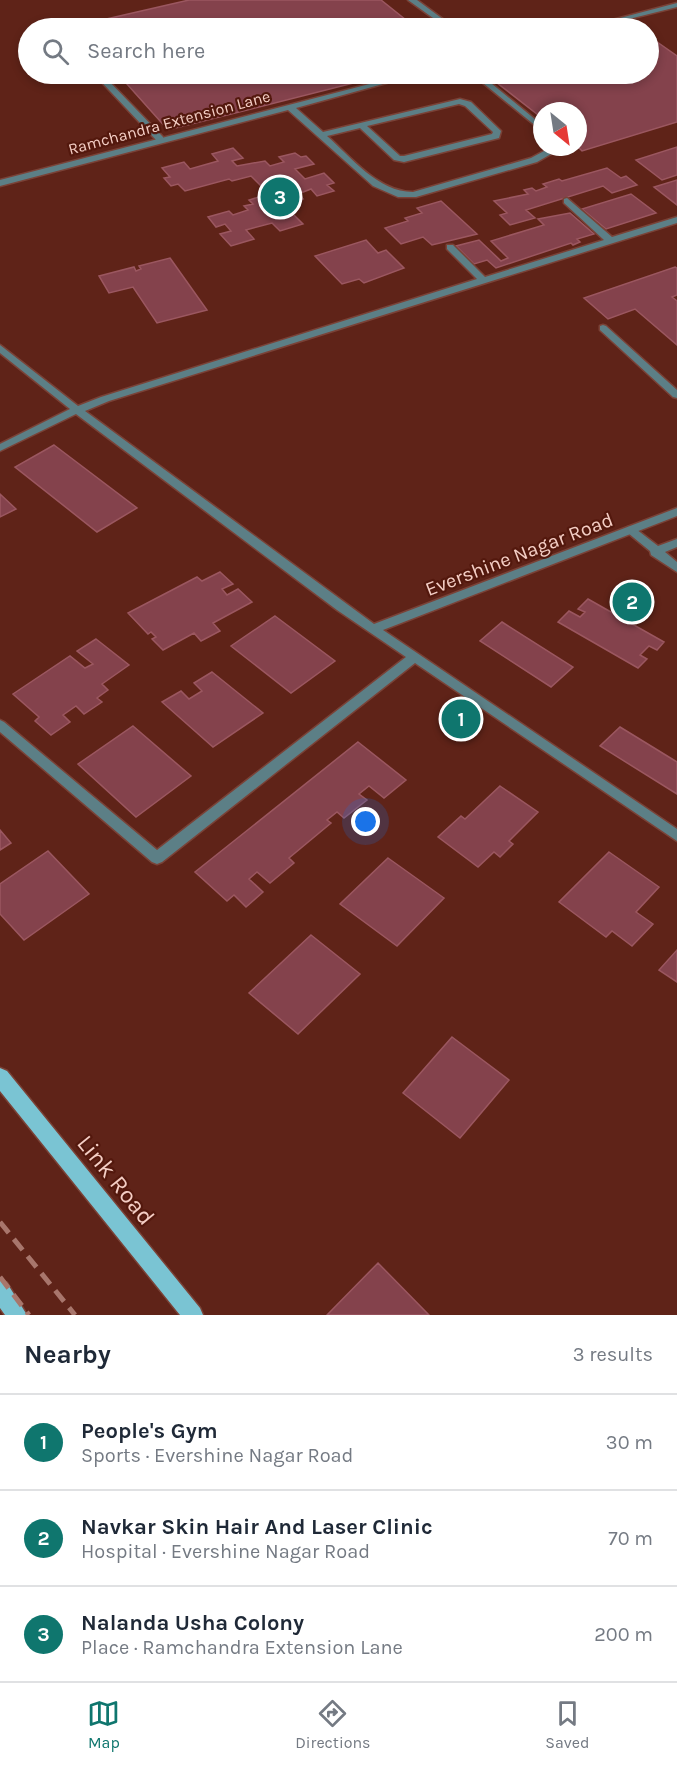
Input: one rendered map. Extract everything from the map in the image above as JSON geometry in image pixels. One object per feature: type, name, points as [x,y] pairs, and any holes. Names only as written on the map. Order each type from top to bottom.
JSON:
[{"type":"main road","name":"Link Road","points":[[0,1077],[193,1315]]},
{"type":"main road","points":[[0,1290],[17,1315]]},
{"type":"street","points":[[412,0],[437,18]]},
{"type":"street","points":[[624,18],[677,4]]},
{"type":"street","points":[[108,84],[160,139]]},
{"type":"street","name":"Ramchandra Extension Lane","points":[[0,183],[160,139],[376,84]]},
{"type":"street","points":[[488,84],[533,122]]},
{"type":"street","points":[[322,135],[460,100],[468,104],[496,131],[496,136],[404,159],[397,158],[361,126]]},
{"type":"street","points":[[290,106],[376,184],[401,195],[413,195],[541,156]]},
{"type":"street","points":[[567,201],[610,240]]},
{"type":"street","points":[[0,448],[77,410],[677,220]]},
{"type":"street","points":[[450,247],[483,280]]},
{"type":"street","points":[[603,328],[677,395]]},
{"type":"street","points":[[0,348],[77,410],[373,629],[677,836]]},
{"type":"street","name":"Evershine Nagar Road","points":[[373,629],[677,512]]},
{"type":"street","points":[[632,530],[655,552],[677,568]]},
{"type":"street","points":[[655,552],[677,543]]},
{"type":"street","points":[[0,725],[157,858],[415,657]]},
{"type":"building","points":[[189,0],[381,0],[404,18],[111,18]]},
{"type":"building","points":[[659,43],[677,56],[677,122],[587,149],[587,102],[533,102],[533,111],[498,84],[659,84]]},
{"type":"building","points":[[127,84],[350,84],[168,130]]},
{"type":"building","points":[[677,147],[677,175],[662,180],[636,160]]},
{"type":"building","points":[[233,148],[243,158],[232,161],[237,166],[265,161],[270,166],[284,162],[279,157],[295,153],[301,157],[306,156],[314,164],[295,169],[305,179],[324,173],[334,183],[327,185],[334,191],[317,196],[311,189],[298,194],[303,199],[284,205],[287,208],[278,210],[284,217],[293,214],[303,224],[280,231],[272,223],[246,230],[254,239],[231,246],[220,234],[231,231],[225,224],[216,227],[208,217],[229,211],[233,215],[248,210],[244,206],[253,204],[249,200],[269,194],[251,176],[232,181],[229,179],[185,191],[178,184],[171,186],[164,178],[170,177],[162,168],[184,162],[190,169],[218,161],[212,154]]},
{"type":"building","points":[[607,168],[621,178],[626,176],[637,185],[612,193],[603,186],[526,210],[535,218],[510,225],[500,215],[507,213],[494,201],[528,194],[524,190],[532,188],[536,191],[547,187],[543,184],[559,179],[562,181]]},
{"type":"building","points":[[677,180],[677,205],[654,187]]},
{"type":"building","points":[[631,194],[656,213],[606,229],[582,209]]},
{"type":"building","points":[[441,201],[477,234],[432,245],[423,237],[401,244],[385,228],[408,221],[405,218],[422,213],[417,208]]},
{"type":"building","points":[[570,213],[594,234],[577,239],[580,242],[573,245],[571,243],[496,268],[487,260],[474,264],[456,246],[479,240],[501,261],[508,258],[491,241],[544,225],[538,219]]},
{"type":"building","points":[[366,240],[378,253],[386,250],[404,268],[364,283],[359,279],[342,284],[315,256]]},
{"type":"building","points":[[170,258],[207,310],[157,323],[133,287],[109,293],[99,276],[134,267],[136,271],[141,269],[139,266]]},
{"type":"building","points":[[677,268],[677,295],[672,297],[677,301],[677,345],[635,309],[608,319],[584,298]]},
{"type":"building","points":[[54,445],[137,508],[97,532],[15,467]]},
{"type":"building","points":[[0,494],[16,509],[0,517]]},
{"type":"building","points":[[220,572],[233,584],[222,589],[227,595],[238,589],[252,602],[213,623],[220,631],[201,641],[194,633],[163,650],[152,639],[156,637],[151,632],[148,634],[128,613],[197,577],[202,581]]},
{"type":"building","points":[[588,599],[664,642],[657,650],[649,646],[640,655],[647,659],[638,668],[558,622],[569,611],[580,617],[585,612],[578,609]]},
{"type":"building","points":[[275,616],[335,661],[291,693],[231,646]]},
{"type":"building","points":[[502,622],[573,667],[551,687],[480,641]]},
{"type":"building","points":[[96,639],[129,665],[102,684],[108,690],[97,698],[102,702],[84,714],[76,706],[63,715],[70,722],[51,735],[35,721],[39,717],[13,694],[70,656],[85,668],[93,664],[77,651]]},
{"type":"building","points":[[212,672],[263,713],[213,747],[162,702],[181,691],[189,699],[202,691],[194,683]]},
{"type":"building","points":[[133,726],[191,776],[136,817],[78,764]]},
{"type":"building","points":[[620,727],[677,762],[677,794],[600,746]]},
{"type":"building","points":[[358,742],[406,780],[384,798],[369,786],[359,794],[367,800],[344,818],[337,812],[327,820],[331,823],[289,858],[294,863],[270,883],[257,872],[249,879],[263,892],[246,907],[234,895],[227,901],[195,872]]},
{"type":"building","points":[[500,786],[538,812],[509,841],[513,844],[500,857],[494,852],[478,867],[438,837],[461,816],[465,819]]},
{"type":"building","points":[[0,830],[11,843],[0,850]]},
{"type":"building","points":[[48,851],[89,894],[24,940],[0,914],[0,884]]},
{"type":"building","points":[[609,852],[659,887],[636,912],[653,924],[632,946],[612,931],[606,937],[559,902]]},
{"type":"building","points":[[388,858],[444,898],[397,946],[340,904]]},
{"type":"building","points":[[311,935],[360,974],[298,1034],[249,993]]},
{"type":"building","points":[[677,950],[677,982],[659,970]]},
{"type":"building","points":[[452,1037],[509,1080],[460,1138],[403,1093]]},
{"type":"building","points":[[378,1263],[429,1315],[327,1315]]},
{"type":"railway","points":[[0,1222],[75,1315]]},
{"type":"railway","points":[[0,1277],[29,1315]]},
{"type":"place","name":"Nalanda Usha Colony","points":[[280,197]]},
{"type":"place","name":"Navkar Skin Hair And Laser Clinic","points":[[632,602]]},
{"type":"place","name":"People's Gym","points":[[461,719]]}]
